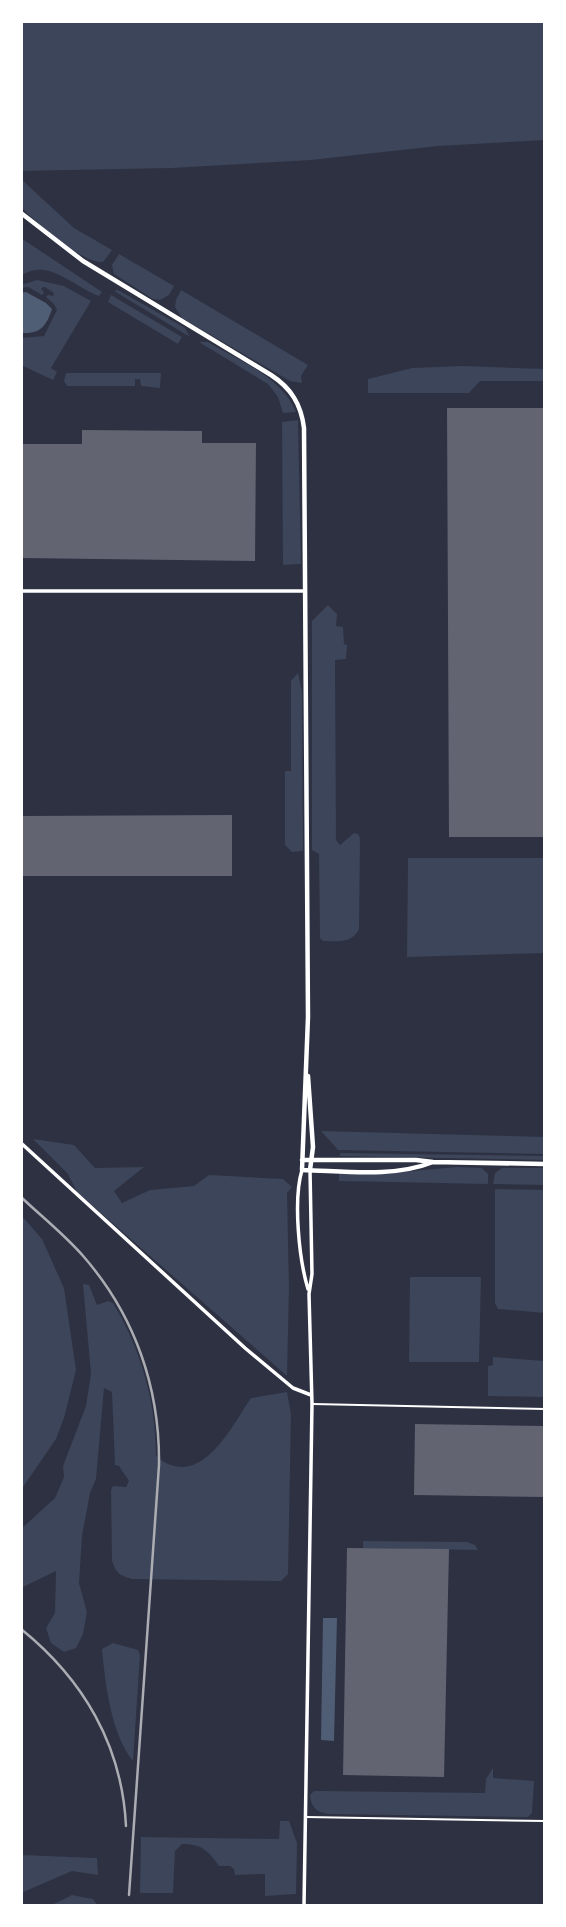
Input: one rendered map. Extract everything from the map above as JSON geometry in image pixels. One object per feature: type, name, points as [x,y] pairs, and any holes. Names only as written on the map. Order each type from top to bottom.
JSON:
[{"type":"street","points":[[21,214],[83,261],[271,375],[293,394],[300,407],[304,428],[307,1068],[302,1170],[299,1180],[299,1231],[309,1294]]},
{"type":"street","points":[[21,591],[305,592]]},
{"type":"street","points":[[304,1906],[312,1404],[310,1160],[313,1147],[307,1068]]},
{"type":"street","points":[[21,1143],[252,1354],[293,1388],[312,1395]]},
{"type":"street","points":[[302,1160],[545,1164]]},
{"type":"street","points":[[302,1170],[376,1171],[417,1168],[432,1162]]},
{"type":"lane","points":[[312,1404],[545,1409]]},
{"type":"lane","points":[[305,1818],[545,1821]]},
{"type":"shaded area","points":[[21,21],[545,21],[545,140],[438,146],[311,160],[172,168],[21,171]]},
{"type":"shaded area","points":[[21,179],[74,228],[112,250],[103,262],[94,261],[72,249],[48,232],[21,207]]},
{"type":"shaded area","points":[[21,238],[102,292],[99,296],[45,270],[33,270],[21,275]]},
{"type":"shaded area","points":[[119,254],[174,286],[169,295],[160,300],[153,299],[114,274],[112,265]]},
{"type":"shaded area","points":[[37,280],[64,286],[91,301],[51,368],[57,372],[53,380],[21,365],[21,338],[44,336],[57,310],[46,297],[53,296],[54,293],[45,287],[41,288],[44,293],[42,295],[28,287],[21,288],[21,285]]},
{"type":"shaded area","points":[[118,290],[185,328],[190,337],[114,291]]},
{"type":"shaded area","points":[[181,290],[308,365],[301,376],[302,383],[290,381],[182,318],[175,307]]},
{"type":"shaded area","points":[[26,292],[52,309],[38,331],[21,333],[21,293]]},
{"type":"shaded area","points":[[111,295],[182,337],[178,344],[108,302]]},
{"type":"shaded area","points":[[199,342],[208,342],[270,379],[281,389],[296,412],[283,413],[278,397],[268,384]]},
{"type":"shaded area","points":[[463,366],[545,369],[545,381],[480,381],[469,393],[368,393],[368,379],[412,368]]},
{"type":"shaded area","points":[[66,373],[161,373],[160,388],[141,386],[140,379],[135,379],[135,386],[67,386],[64,381]]},
{"type":"shaded area","points":[[298,420],[301,564],[283,565],[282,422]]},
{"type":"shaded area","points":[[328,605],[337,614],[336,626],[343,627],[344,644],[347,645],[346,659],[335,660],[336,840],[340,845],[354,833],[360,838],[359,929],[352,937],[339,941],[323,941],[320,938],[319,854],[312,850],[312,621]]},
{"type":"shaded area","points":[[298,673],[302,691],[303,851],[292,852],[285,845],[285,771],[291,771],[291,681]]},
{"type":"shaded area","points":[[408,858],[545,858],[545,953],[407,957]]},
{"type":"shaded area","points":[[321,1131],[545,1137],[545,1154],[338,1150]]},
{"type":"shaded area","points":[[33,1139],[74,1145],[95,1168],[144,1167],[114,1191],[122,1203],[150,1190],[194,1186],[209,1175],[283,1179],[292,1187],[287,1193],[287,1376],[77,1192],[68,1174]]},
{"type":"shaded area","points":[[341,1153],[545,1156],[545,1160],[339,1156]]},
{"type":"shaded area","points":[[457,1167],[482,1168],[488,1174],[488,1184],[339,1181],[339,1173],[378,1174]]},
{"type":"shaded area","points":[[502,1168],[545,1168],[545,1185],[493,1184],[495,1173]]},
{"type":"shaded area","points":[[495,1189],[545,1190],[545,1313],[498,1309],[495,1303]]},
{"type":"shaded area","points":[[21,1215],[42,1239],[64,1288],[76,1370],[56,1439],[21,1490]]},
{"type":"shaded area","points":[[410,1277],[481,1277],[479,1362],[409,1362]]},
{"type":"shaded area","points":[[83,1284],[89,1285],[97,1305],[108,1301],[113,1303],[132,1339],[150,1396],[156,1456],[172,1465],[187,1467],[200,1462],[212,1452],[224,1439],[251,1398],[287,1392],[291,1414],[288,1574],[281,1581],[132,1579],[119,1573],[112,1561],[111,1490],[113,1486],[126,1487],[129,1481],[119,1466],[115,1465],[112,1392],[104,1388],[96,1479],[90,1493],[82,1536],[79,1583],[87,1612],[83,1634],[76,1648],[64,1652],[51,1643],[46,1628],[55,1613],[56,1571],[21,1588],[21,1529],[55,1498],[64,1477],[63,1466],[86,1406],[91,1374]]},
{"type":"shaded area","points":[[493,1357],[545,1361],[545,1397],[488,1396],[488,1366],[493,1365]]},
{"type":"shaded area","points":[[363,1541],[467,1542],[475,1545],[478,1550],[363,1548]]},
{"type":"shaded area","points":[[323,1618],[337,1618],[334,1741],[321,1740]]},
{"type":"shaded area","points":[[113,1643],[138,1650],[140,1655],[133,1761],[119,1737],[107,1692],[102,1649]]},
{"type":"shaded area","points":[[493,1768],[493,1778],[534,1781],[532,1813],[528,1817],[328,1814],[313,1806],[310,1795],[314,1791],[485,1793],[486,1779]]},
{"type":"shaded area","points":[[280,1821],[289,1821],[297,1843],[296,1894],[265,1896],[265,1874],[235,1875],[234,1869],[230,1866],[219,1866],[204,1849],[182,1844],[175,1851],[173,1893],[140,1893],[141,1837],[279,1839]]},
{"type":"shaded area","points":[[21,1855],[97,1858],[98,1875],[72,1871],[21,1893]]},
{"type":"shaded area","points":[[72,1895],[93,1899],[98,1906],[50,1906]]},
{"type":"building","points":[[447,408],[545,408],[545,837],[449,837]]},
{"type":"building","points":[[82,430],[202,431],[202,443],[256,443],[255,561],[21,558],[21,444],[82,444]]},
{"type":"building","points":[[232,815],[232,876],[21,876],[21,816]]},
{"type":"building","points":[[415,1424],[545,1426],[545,1497],[414,1495]]},
{"type":"building","points":[[347,1548],[449,1549],[444,1777],[343,1775]]},
{"type":"railway","points":[[21,1197],[77,1249],[102,1280],[130,1328],[141,1354],[155,1408],[159,1465],[129,1895]]},
{"type":"railway","points":[[21,1629],[63,1669],[95,1716],[117,1768],[126,1826]]}]
